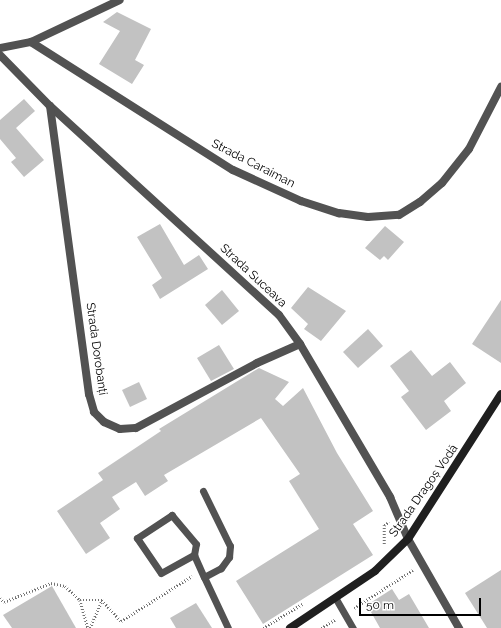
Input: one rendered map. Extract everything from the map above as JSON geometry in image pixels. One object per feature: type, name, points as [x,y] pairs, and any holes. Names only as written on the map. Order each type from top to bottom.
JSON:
[{"type":"main road","name":"Strada Dragoș Vodă","points":[[290,628],[336,599],[375,571],[408,539],[501,394]]},
{"type":"street","points":[[0,48],[30,42],[120,0]]},
{"type":"street","name":"Strada Caraiman","points":[[30,42],[233,170],[301,201],[339,213],[368,217],[398,214],[420,202],[442,183],[469,149],[501,87]]},
{"type":"street","name":"Strada Suceava","points":[[0,55],[50,106],[279,315],[300,344],[399,515],[408,539],[459,628]]},
{"type":"street","name":"Strada Dorobanți","points":[[50,106],[89,394],[94,412],[104,422],[120,429],[136,428],[257,363],[300,344]]},
{"type":"lane","points":[[203,490],[230,546],[229,557],[221,568],[203,574]]},
{"type":"lane","points":[[194,555],[162,573],[137,538],[172,515],[196,544],[194,555],[228,628]]},
{"type":"lane","points":[[336,599],[353,628]]},
{"type":"path","points":[[383,548],[384,525],[399,515]]},
{"type":"path","points":[[321,628],[410,573],[420,561]]},
{"type":"path","points":[[80,600],[102,600],[121,621],[203,574]]},
{"type":"path","points":[[0,598],[4,602],[51,583],[65,586],[80,600],[89,628]]},
{"type":"path","points":[[89,628],[102,600]]},
{"type":"path","points":[[263,628],[308,600]]},
{"type":"building","points":[[117,12],[151,29],[135,60],[144,65],[132,84],[99,64],[120,31],[103,22]]},
{"type":"building","points":[[24,99],[35,111],[16,128],[44,160],[24,177],[11,162],[16,158],[0,139],[0,120]]},
{"type":"building","points":[[160,224],[184,265],[199,255],[208,269],[160,299],[152,285],[162,278],[137,237]]},
{"type":"building","points":[[385,226],[404,242],[388,260],[384,256],[380,260],[365,248]]},
{"type":"building","points":[[308,287],[346,311],[321,341],[304,329],[308,324],[291,308]]},
{"type":"building","points":[[222,290],[239,311],[222,325],[205,305]]},
{"type":"building","points":[[501,300],[501,363],[472,344]]},
{"type":"building","points":[[368,329],[383,346],[358,368],[343,352]]},
{"type":"building","points":[[219,345],[234,369],[211,381],[197,358]]},
{"type":"building","points":[[411,350],[432,376],[450,362],[466,383],[444,401],[451,411],[426,430],[401,397],[409,391],[390,366]]},
{"type":"building","points":[[259,368],[289,382],[275,399],[283,406],[303,388],[337,453],[373,511],[353,524],[373,555],[263,624],[236,581],[319,529],[289,481],[300,474],[261,418],[164,475],[168,481],[145,496],[136,482],[112,497],[120,509],[100,523],[110,538],[86,554],[57,511],[103,480],[98,473],[161,431],[159,429]]},
{"type":"building","points":[[139,382],[147,399],[130,407],[122,390]]},
{"type":"building","points":[[501,570],[501,628],[487,628],[465,593]]},
{"type":"building","points":[[52,586],[76,628],[12,628],[3,615]]},
{"type":"building","points":[[392,589],[399,600],[409,594],[429,628],[380,628],[367,605]]},
{"type":"building","points":[[196,603],[212,628],[176,628],[170,618]]}]
